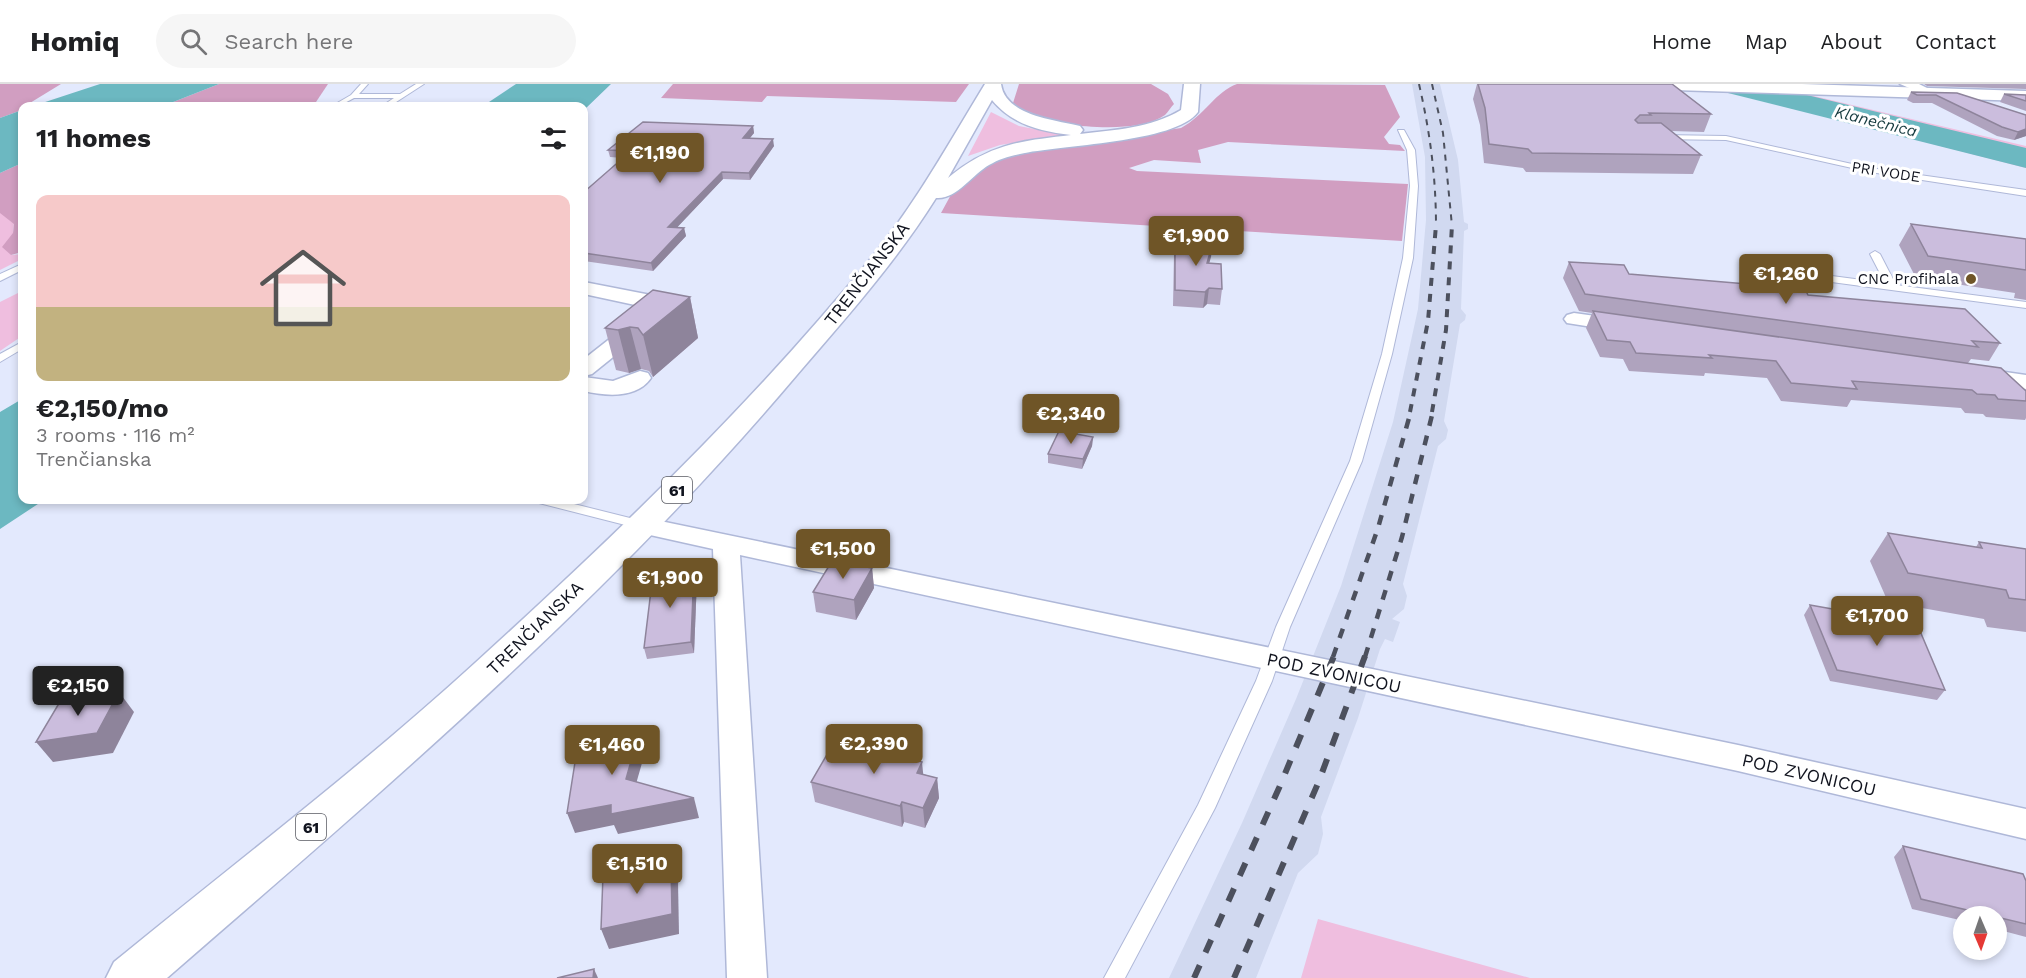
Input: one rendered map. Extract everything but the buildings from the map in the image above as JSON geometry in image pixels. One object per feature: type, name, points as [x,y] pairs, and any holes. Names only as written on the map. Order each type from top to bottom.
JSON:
[{"type":"main road","points":[[1641,84],[2026,96]]},
{"type":"main road","points":[[992,85],[1001,104],[1030,121],[1072,130],[1117,133]]},
{"type":"main road","name":"TRENČIANSKA","points":[[131,978],[368,779],[488,674],[725,442],[855,295],[924,201],[992,85]]},
{"type":"main road","points":[[1173,87],[1192,93],[1212,86]]},
{"type":"main road","points":[[924,201],[948,188],[976,163],[989,156],[1028,145],[1170,124],[1189,111],[1192,93]]},
{"type":"street","points":[[1907,84],[1930,93]]},
{"type":"street","points":[[1953,94],[1997,110]]},
{"type":"street","points":[[588,289],[654,301],[660,307],[657,312],[588,366]]},
{"type":"street","points":[[1574,320],[1644,329]]},
{"type":"street","points":[[1956,372],[2026,382]]},
{"type":"street","points":[[588,385],[608,390],[625,387],[640,378]]},
{"type":"street","name":"POD ZVONICOU","points":[[641,525],[1738,758],[2026,824]]},
{"type":"street","points":[[726,543],[747,978]]},
{"type":"lane","points":[[342,102],[353,96],[365,84]]},
{"type":"lane","points":[[392,102],[421,84]]},
{"type":"lane","points":[[353,96],[401,96]]},
{"type":"lane","points":[[1717,131],[1726,138]]},
{"type":"lane","points":[[1114,978],[1206,808],[1356,461],[1387,354],[1408,258],[1414,186],[1411,150],[1401,132]]},
{"type":"lane","points":[[1646,137],[1726,138]]},
{"type":"lane","name":"PRI VODE","points":[[1726,138],[1870,170],[2026,193]]},
{"type":"lane","points":[[1875,254],[1892,287]]},
{"type":"lane","points":[[0,278],[18,269]]},
{"type":"lane","points":[[1794,274],[2026,305]]},
{"type":"lane","points":[[0,359],[18,348]]},
{"type":"lane","points":[[560,504],[641,525]]},
{"type":"shaded area","points":[[0,84],[61,84],[32,102],[18,102],[18,111],[0,118]]},
{"type":"shaded area","points":[[100,84],[219,84],[173,102],[45,102]]},
{"type":"shaded area","points":[[219,84],[328,84],[316,102],[173,102]]},
{"type":"shaded area","points":[[516,84],[611,84],[588,106],[588,102],[489,102]]},
{"type":"shaded area","points":[[673,84],[969,84],[956,102],[767,96],[762,102],[661,98]]},
{"type":"shaded area","points":[[1019,84],[1151,84],[1168,94],[1174,104],[1165,115],[1137,125],[1080,126],[1045,120],[1024,112],[1013,103]]},
{"type":"shaded area","points":[[1237,84],[1385,85],[1400,117],[1384,137],[1389,144],[1400,145],[1405,151],[1228,142],[1198,150],[1201,163],[1154,160],[1129,168],[1137,171],[1408,184],[1402,241],[941,213],[953,191],[994,156],[1181,128],[1223,92]]},
{"type":"shaded area","points":[[1412,84],[1440,84],[1458,160],[1464,222],[1468,224],[1468,229],[1464,231],[1461,309],[1466,315],[1465,320],[1460,324],[1444,421],[1448,430],[1446,439],[1438,446],[1403,584],[1407,596],[1404,609],[1392,619],[1400,622],[1393,642],[1385,639],[1380,649],[1358,718],[1321,817],[1323,834],[1318,854],[1298,873],[1256,978],[1169,978],[1242,823],[1296,699],[1341,586],[1393,422],[1418,309],[1426,220],[1425,157]]},
{"type":"shaded area","points":[[1701,84],[1780,88],[2026,146],[2026,168]]},
{"type":"shaded area","points":[[18,111],[18,165],[0,173],[0,118]]},
{"type":"shaded area","points":[[991,112],[1019,126],[1065,135],[1000,145],[968,156]]},
{"type":"shaded area","points":[[18,165],[18,253],[11,255],[2,247],[13,233],[14,224],[0,213],[0,173]]},
{"type":"shaded area","points":[[3,212],[14,223],[11,255],[18,254],[18,261],[0,270],[0,213]]},
{"type":"shaded area","points":[[18,293],[18,339],[0,351],[0,302]]},
{"type":"shaded area","points":[[18,401],[18,504],[38,504],[0,529],[0,412]]},
{"type":"shaded area","points":[[1318,919],[1530,978],[1301,978]]},
{"type":"waterway","name":"Klanečnica","points":[[1726,84],[2026,158]]},
{"type":"railway","points":[[1419,84],[1432,155],[1436,225]]},
{"type":"railway","points":[[1432,84],[1443,133],[1452,226]]},
{"type":"railway","points":[[1410,412],[1428,321],[1436,225]]},
{"type":"railway","points":[[1432,412],[1446,330],[1452,226]]},
{"type":"railway","points":[[1333,657],[1378,528],[1411,411]]},
{"type":"railway","points":[[1365,657],[1402,537],[1433,411]]},
{"type":"railway","points":[[1194,978],[1279,788],[1334,656]]},
{"type":"railway","points":[[1234,978],[1319,781],[1365,656]]},
{"type":"place","name":"CNC Profihala","points":[[1971,279]]}]
